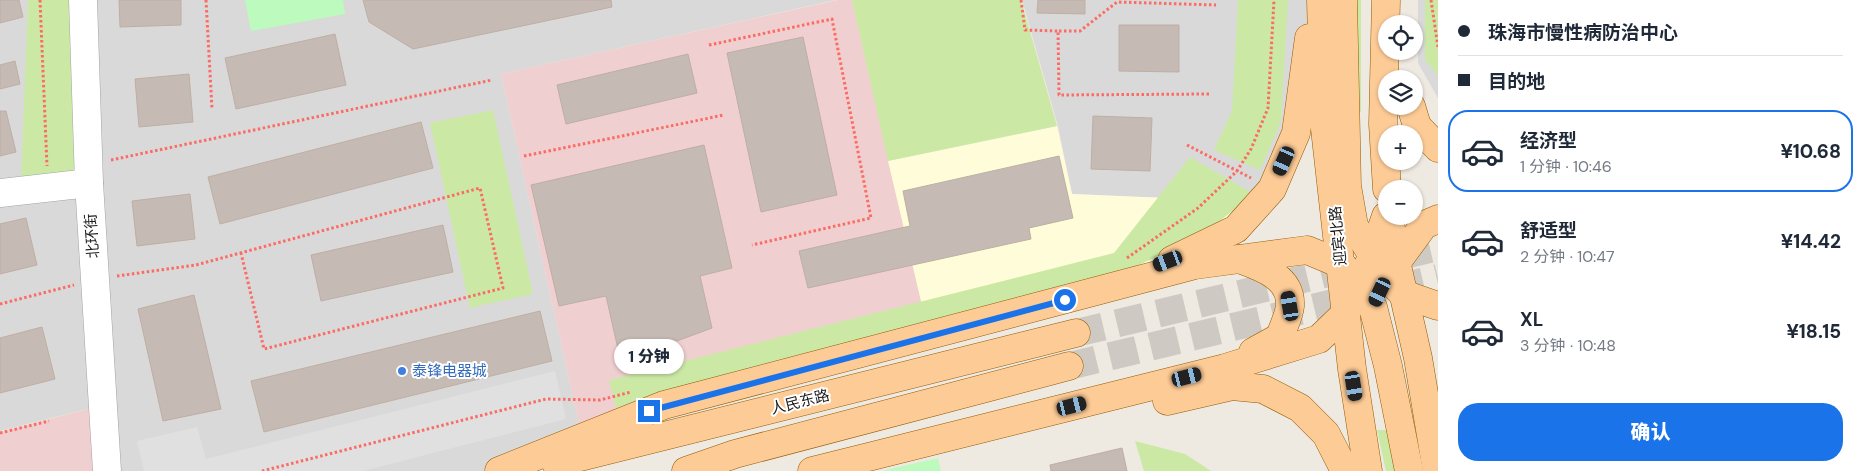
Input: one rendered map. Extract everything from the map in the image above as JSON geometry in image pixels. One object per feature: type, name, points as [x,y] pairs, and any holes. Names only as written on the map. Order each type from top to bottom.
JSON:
[{"type":"main road","points":[[1084,295],[1185,255],[1236,229],[1272,189],[1296,133],[1308,41],[1319,0]]},
{"type":"main road","name":"迎宾北路","points":[[1319,0],[1324,120],[1352,369],[1368,471]]},
{"type":"main road","points":[[1343,0],[1347,186],[1354,226],[1389,272],[1438,306]]},
{"type":"main road","points":[[1386,0],[1383,124],[1386,180]]},
{"type":"main road","points":[[1395,0],[1397,15]]},
{"type":"main road","points":[[1413,115],[1416,126],[1438,148]]},
{"type":"main road","points":[[1352,369],[1373,306],[1389,272],[1424,225],[1438,219]]},
{"type":"main road","points":[[1388,225],[1389,272],[1418,358],[1437,471]]},
{"type":"main road","points":[[499,471],[664,405],[1195,266],[1308,250],[1341,264],[1359,284],[1373,306],[1388,366],[1409,471]]},
{"type":"main road","points":[[1225,368],[1280,337],[1290,306],[1287,288],[1268,270],[1236,259]]},
{"type":"main road","points":[[812,471],[880,463],[996,424],[1225,368],[1319,339],[1346,313],[1359,284],[1389,272]]},
{"type":"main road","name":"人民东路","points":[[523,471],[1076,333]]},
{"type":"main road","points":[[686,471],[735,454],[1069,366]]},
{"type":"main road","points":[[996,424],[1076,422],[1232,386],[1263,390],[1300,408],[1326,434],[1345,471]]},
{"type":"street","name":"北环街","points":[[83,0],[89,174],[107,471]]},
{"type":"street","points":[[0,193],[48,187],[89,174]]},
{"type":"path","points":[[40,0],[48,187]]},
{"type":"path","points":[[206,0],[212,109]]},
{"type":"path","points":[[1021,0],[1025,30],[1058,31],[1080,31],[1118,2],[1216,5]]},
{"type":"path","points":[[1119,260],[1128,257],[1198,208],[1237,171],[1251,149],[1268,108],[1274,0]]},
{"type":"path","points":[[1432,0],[1438,47]]},
{"type":"path","points":[[709,45],[832,19],[871,218],[752,245]]},
{"type":"path","points":[[1058,31],[1060,95],[1209,94]]},
{"type":"path","points":[[89,174],[492,80]]},
{"type":"path","points":[[524,156],[724,115]]},
{"type":"path","points":[[1187,145],[1272,189]]},
{"type":"path","points":[[0,304],[95,280],[196,265],[241,252],[480,188],[503,288],[264,349],[241,252]]},
{"type":"path","points":[[262,471],[546,399],[600,400],[638,390]]},
{"type":"path","points":[[0,433],[49,421]]},
{"type":"shaded area","points":[[0,0],[836,0],[501,74],[582,437],[499,471],[107,471],[103,405],[0,431]]},
{"type":"shaded area","points":[[838,0],[852,0],[929,335],[582,437],[501,74]]},
{"type":"shaded area","points":[[1022,0],[1317,0],[1296,133],[1259,202],[1072,194],[1058,126]]},
{"type":"shaded area","points":[[1418,0],[1438,0],[1438,98],[1418,63],[1418,60],[1423,60],[1423,15],[1418,15]]},
{"type":"shaded area","points":[[1057,126],[1072,194],[1260,202],[1185,254],[929,335],[888,161]]},
{"type":"shaded area","points":[[555,371],[566,419],[363,471],[144,471],[137,441],[197,427],[206,459]]},
{"type":"shaded area","points":[[103,405],[107,471],[0,471],[0,432]]},
{"type":"green space","points":[[28,0],[76,0],[82,174],[21,180]]},
{"type":"green space","points":[[245,0],[343,0],[345,14],[251,31]]},
{"type":"green space","points":[[852,0],[1021,0],[1057,126],[888,161]]},
{"type":"green space","points":[[1238,0],[1288,0],[1281,122],[1260,170],[1214,150],[1232,111]]},
{"type":"green space","points":[[1353,0],[1361,0],[1361,112],[1355,108]]},
{"type":"green space","points":[[1425,0],[1438,0],[1438,75],[1425,60]]},
{"type":"green space","points":[[493,110],[533,294],[470,308],[430,123]]},
{"type":"green space","points":[[1190,157],[1254,194],[1202,235],[1120,274],[616,408],[609,380],[1114,253]]},
{"type":"green space","points":[[1377,430],[1387,430],[1395,471],[1386,471]]},
{"type":"green space","points":[[1135,441],[1185,454],[1211,471],[1144,471]]},
{"type":"green space","points":[[938,458],[941,471],[882,471]]},
{"type":"building","points":[[0,0],[19,0],[23,17],[0,23]]},
{"type":"building","points":[[119,0],[181,0],[181,25],[120,27]]},
{"type":"building","points":[[363,0],[611,0],[612,7],[413,49],[369,22]]},
{"type":"building","points":[[1038,0],[1085,0],[1085,14],[1037,13]]},
{"type":"building","points":[[1119,25],[1179,25],[1179,72],[1119,71]]},
{"type":"building","points":[[335,34],[346,85],[236,109],[225,58]]},
{"type":"building","points":[[803,37],[837,195],[761,212],[727,53]]},
{"type":"building","points":[[688,54],[697,93],[566,124],[557,85]]},
{"type":"building","points":[[15,61],[20,84],[0,89],[0,65]]},
{"type":"building","points":[[189,74],[193,122],[139,127],[135,79]]},
{"type":"building","points":[[0,111],[6,111],[16,152],[0,156]]},
{"type":"building","points":[[1093,116],[1152,118],[1150,171],[1091,169]]},
{"type":"building","points":[[421,122],[433,168],[220,224],[208,177]]},
{"type":"building","points":[[704,145],[732,268],[700,276],[712,328],[666,345],[618,349],[606,296],[559,306],[531,185]]},
{"type":"building","points":[[1059,156],[1073,218],[1029,228],[1031,239],[808,288],[799,251],[910,226],[903,191]]},
{"type":"building","points":[[190,194],[195,239],[137,246],[132,201]]},
{"type":"building","points":[[26,218],[37,265],[0,274],[0,224]]},
{"type":"building","points":[[443,225],[453,272],[321,301],[311,255]]},
{"type":"building","points":[[194,295],[221,409],[163,421],[138,309]]},
{"type":"building","name":"泰锋电器城","points":[[540,311],[552,361],[264,432],[251,381]]},
{"type":"building","points":[[42,327],[55,379],[0,393],[0,338]]},
{"type":"building","points":[[1122,448],[1127,471],[1051,471],[1050,465]]},
{"type":"tunnel","points":[[1076,333],[1438,247]]},
{"type":"tunnel","points":[[1069,366],[1438,278]]},
{"type":"place","name":"泰锋电器城","points":[[402,371]]},
{"type":"route","points":[[649,411],[664,405],[1065,300]]}]
